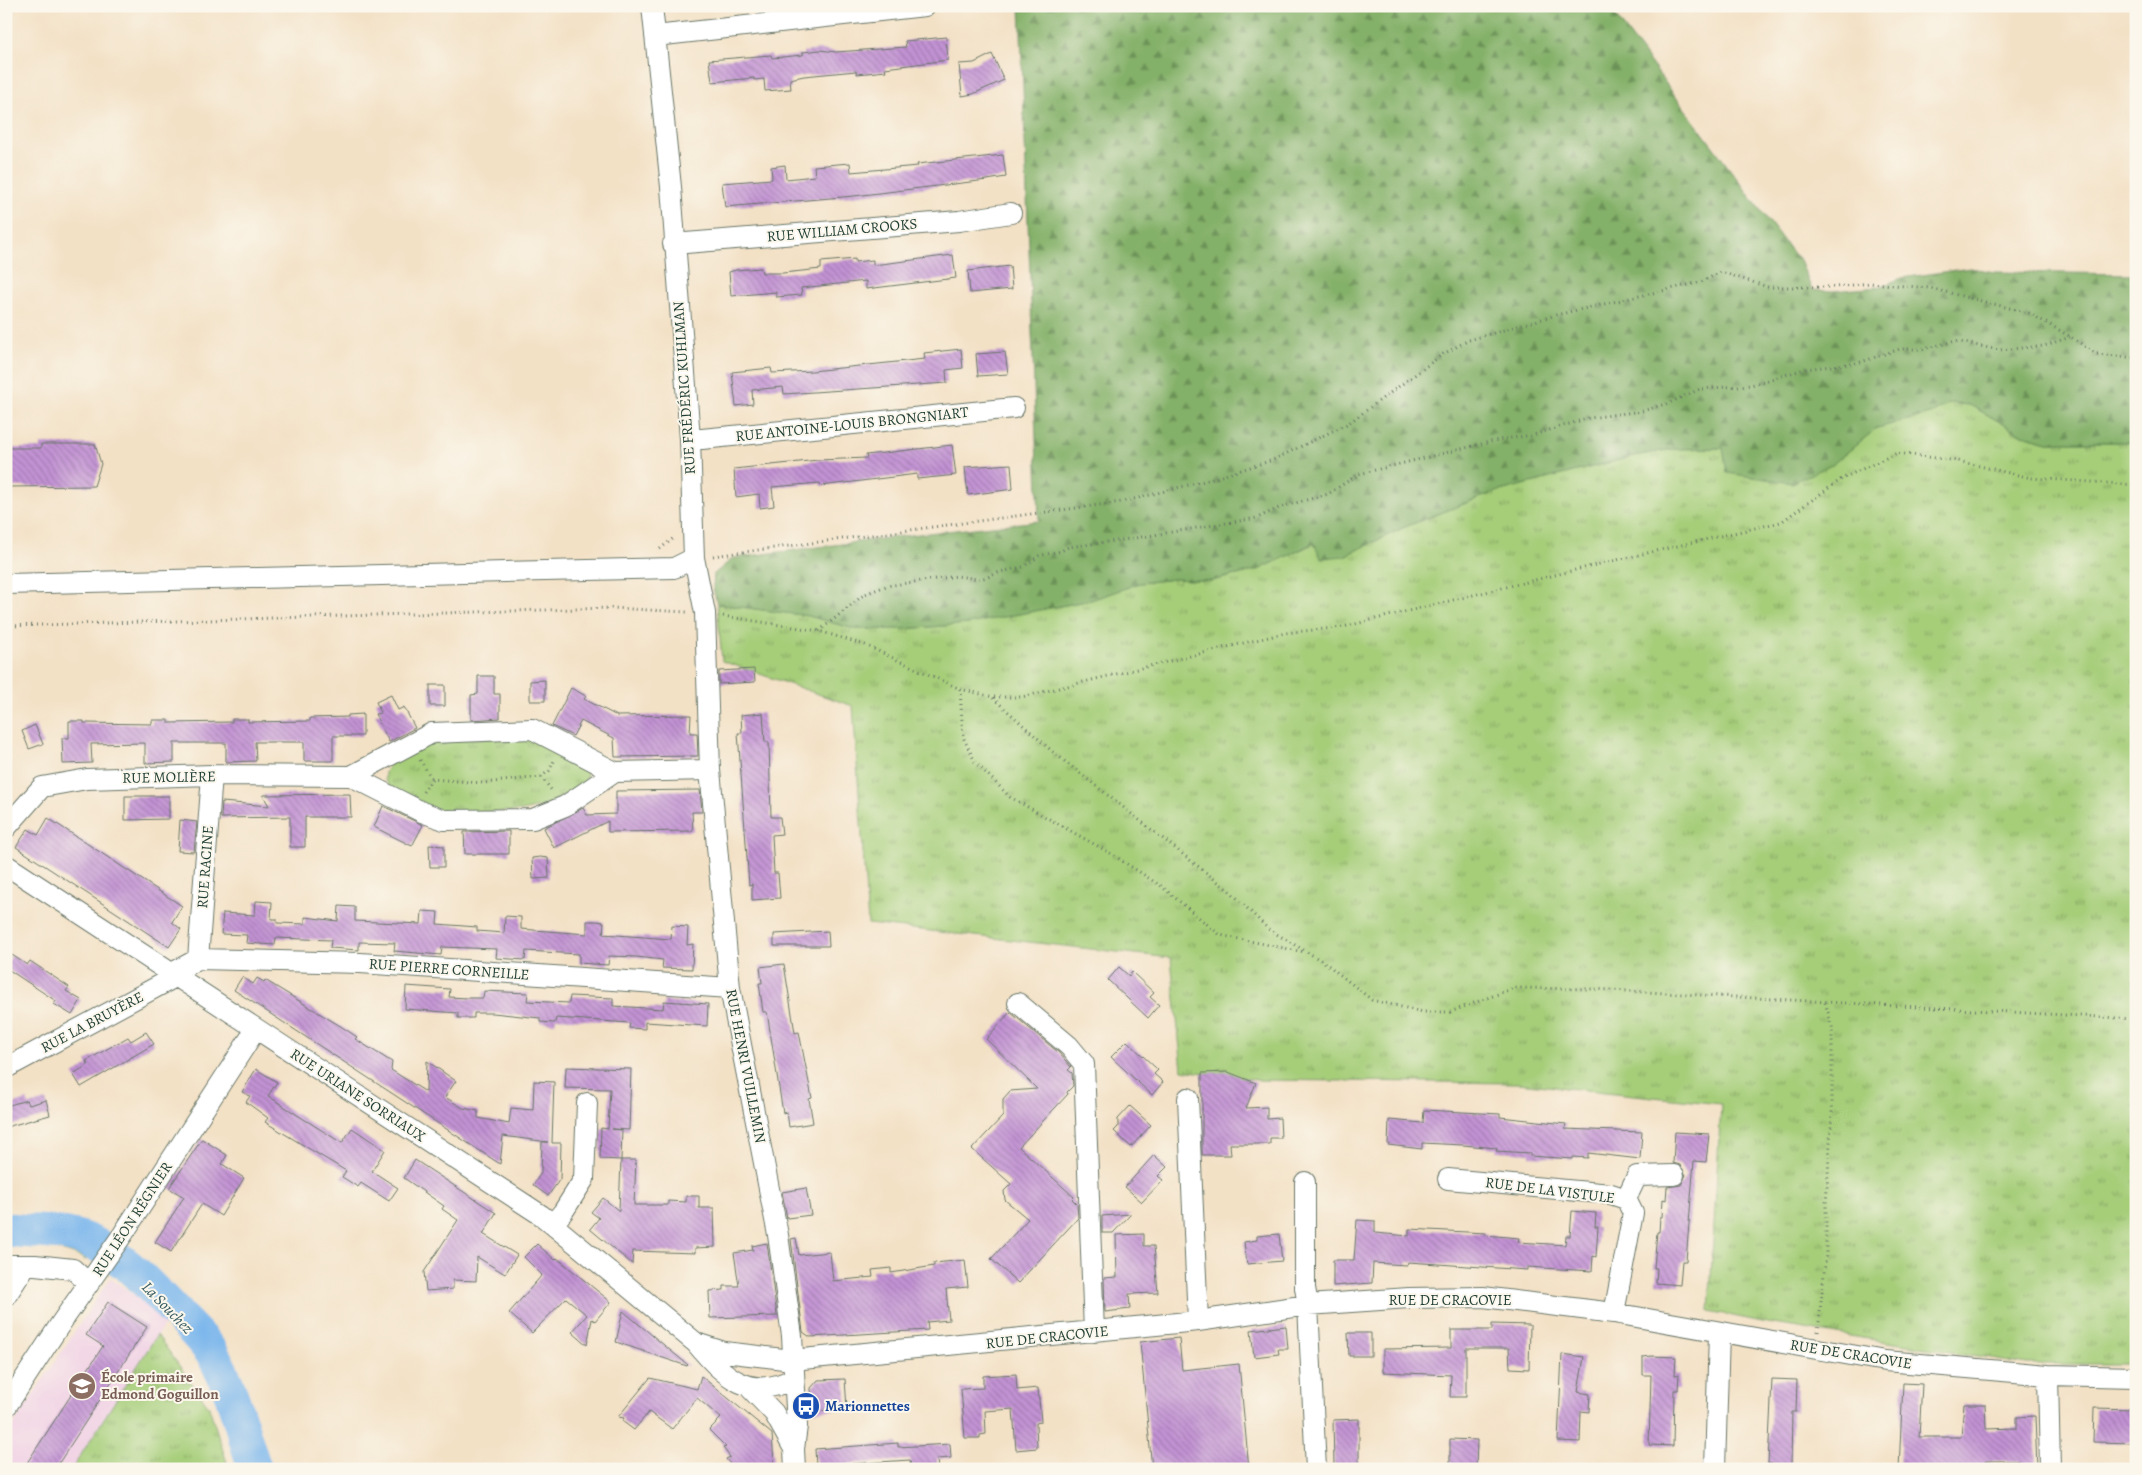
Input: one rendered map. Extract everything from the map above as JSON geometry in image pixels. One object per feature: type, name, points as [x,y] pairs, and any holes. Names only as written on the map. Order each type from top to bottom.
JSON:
[{"type":"street","name":"RUE FRÉDÉRIC KUHLMAN","points":[[652,6],[671,187],[690,439],[694,558],[705,614],[708,648],[710,770]]},
{"type":"street","points":[[654,36],[924,6]]},
{"type":"street","name":"RUE WILLIAM CROOKS","points":[[674,244],[959,221],[1010,213]]},
{"type":"street","name":"RUE ANTOINE-LOUIS BRONGNIART","points":[[690,439],[702,440],[1014,408]]},
{"type":"street","points":[[6,584],[674,568],[694,558]]},
{"type":"street","name":"RUE MOLIÈRE","points":[[351,776],[432,733],[532,729],[615,772],[710,770]]},
{"type":"street","name":"RUE HENRI VUILLEMIN","points":[[710,770],[730,988],[778,1235],[792,1336],[788,1365],[797,1426],[794,1459]]},
{"type":"street","name":"RUE MOLIÈRE","points":[[6,828],[42,787],[87,779],[212,775],[351,776],[412,807],[444,820],[533,819],[565,806],[615,772]]},
{"type":"street","name":"RUE RACINE","points":[[198,959],[212,775]]},
{"type":"street","name":"RUE URIANE SORRIAUX","points":[[6,866],[553,1224],[696,1344],[707,1357],[727,1374],[750,1388],[774,1413],[794,1459]]},
{"type":"street","points":[[175,975],[198,959]]},
{"type":"street","name":"RUE PIERRE CORNEILLE","points":[[198,959],[360,963],[730,988]]},
{"type":"street","name":"RUE LA BRUYÈRE","points":[[6,1068],[175,975]]},
{"type":"street","points":[[1018,1003],[1069,1046],[1084,1064],[1094,1332]]},
{"type":"street","name":"RUE LÉON RÉGNIER","points":[[6,1407],[123,1234],[256,1029]]},
{"type":"street","points":[[1188,1098],[1198,1322]]},
{"type":"street","points":[[553,1224],[564,1212],[584,1179],[587,1103]]},
{"type":"street","points":[[1626,1199],[1637,1176],[1674,1174]]},
{"type":"street","name":"RUE DE LA VISTULE","points":[[1448,1179],[1611,1194],[1626,1199],[1633,1213],[1614,1313]]},
{"type":"street","points":[[1304,1182],[1305,1288],[1308,1305],[1316,1469]]},
{"type":"street","points":[[6,1296],[16,1265],[72,1269],[94,1277]]},
{"type":"street","name":"RUE DE CRACOVIE","points":[[788,1365],[1198,1322],[1308,1305],[1409,1298],[1483,1298],[1614,1313],[1891,1362],[2048,1374],[2136,1377]]},
{"type":"street","points":[[1715,1469],[1719,1333]]},
{"type":"street","name":"RUE URIANE SORRIAUX","points":[[696,1344],[724,1352],[788,1365]]},
{"type":"street","points":[[750,1388],[767,1364],[788,1365]]},
{"type":"street","points":[[750,1388],[768,1388],[788,1365]]},
{"type":"street","points":[[2048,1374],[2050,1469]]},
{"type":"path","points":[[694,558],[1122,502],[1212,479],[1273,460],[1349,423],[1443,354],[1469,340],[1556,315],[1701,282],[1721,272],[1768,287],[1836,287],[1870,283],[1930,288],[2029,313],[2096,354],[2136,358]]},
{"type":"path","points":[[819,631],[865,594],[886,586],[957,576],[978,579],[1023,567],[1039,556],[1061,551],[1068,547],[1257,518],[1281,507],[1328,494],[1359,474],[1498,440],[1533,435],[1589,418],[1642,411],[1669,403],[1700,389],[1751,385],[1805,369],[1858,363],[1900,349],[1923,348],[1955,340],[1999,350],[2044,346],[2071,337]]},
{"type":"path","points":[[6,626],[611,608],[705,614],[819,631],[864,645],[960,689],[993,698],[1039,693],[1131,669],[1285,633],[1343,627],[1781,522],[1843,478],[1897,453],[1958,461],[2031,478],[2136,485]]},
{"type":"path","points":[[960,689],[964,737],[975,762],[1010,796],[1110,853],[1161,886],[1220,935],[1308,952]]},
{"type":"path","points":[[993,698],[1053,752],[1232,893],[1268,929],[1324,962],[1372,1000],[1423,1012],[1450,1012],[1514,988],[1592,989],[2136,1020]]},
{"type":"path","points":[[412,807],[432,779],[483,783],[541,777],[549,770],[562,745]]},
{"type":"path","points":[[1817,1350],[1826,1254],[1826,1204],[1832,1112],[1832,1027],[1825,1002]]},
{"type":"shaded area","name":"École primaire Edmond Goguillon","points":[[110,1278],[168,1319],[72,1469],[6,1469],[6,1436]]},
{"type":"green space","points":[[1020,6],[1608,6],[1794,255],[1799,258],[1812,290],[1833,291],[1879,287],[1902,278],[1970,268],[1995,272],[2136,274],[2136,442],[2048,442],[2023,435],[1970,405],[1948,403],[1933,413],[1877,428],[1834,463],[1792,483],[1727,473],[1723,448],[1672,449],[1634,456],[1492,493],[1407,526],[1344,556],[1321,558],[1314,543],[1258,570],[1211,581],[1174,579],[1140,583],[1091,600],[968,624],[904,629],[854,629],[809,616],[717,604],[713,588],[714,574],[733,558],[1039,521]]},
{"type":"green space","points":[[1948,403],[1970,405],[2023,435],[2048,442],[2136,442],[2136,1364],[2028,1364],[1767,1323],[1709,1311],[1721,1104],[1518,1083],[1257,1080],[1182,1070],[1171,958],[868,924],[853,706],[722,661],[717,604],[809,616],[854,629],[904,629],[968,624],[1091,600],[1140,583],[1174,579],[1211,581],[1258,570],[1315,543],[1344,556],[1407,526],[1492,493],[1634,456],[1672,449],[1723,448],[1834,463],[1877,428],[1933,413]]},
{"type":"green space","points":[[533,738],[582,761],[587,772],[586,779],[580,787],[544,806],[522,811],[435,813],[390,787],[385,780],[385,772],[390,764],[436,739]]},
{"type":"green space","points":[[6,1234],[67,1239],[91,1251],[86,1260],[67,1252],[6,1242]]},
{"type":"green space","points":[[157,1335],[209,1407],[229,1469],[72,1469]]},
{"type":"water","points":[[6,1224],[63,1227],[74,1229],[98,1239],[91,1251],[67,1239],[6,1234]]},
{"type":"building","points":[[946,37],[948,60],[885,68],[886,71],[857,74],[856,71],[804,76],[790,79],[791,89],[765,91],[764,79],[754,80],[754,78],[712,82],[709,60],[771,55],[772,58],[803,55],[803,52],[820,50],[836,52],[906,47],[905,41]]},
{"type":"building","points":[[992,54],[1004,80],[973,94],[962,96],[959,64],[974,63]]},
{"type":"building","points":[[1003,155],[1006,177],[854,196],[725,207],[722,183],[772,179],[771,167],[785,165],[786,179],[815,176],[814,166],[850,163],[851,172]]},
{"type":"building","points":[[953,255],[956,278],[866,289],[866,281],[801,288],[802,295],[776,297],[776,292],[731,296],[729,272],[736,270],[761,268],[762,273],[783,273],[821,269],[821,262],[855,259],[855,262],[873,260],[873,265]]},
{"type":"building","points":[[1010,266],[1012,289],[970,293],[968,271]]},
{"type":"building","points":[[961,349],[963,368],[946,370],[947,383],[784,394],[783,387],[752,390],[753,404],[736,406],[732,372],[771,368],[772,373],[812,371],[925,359],[924,353]]},
{"type":"building","points":[[1005,352],[1008,374],[978,376],[976,354]]},
{"type":"building","points":[[41,444],[95,444],[101,464],[94,486],[6,487],[6,448],[41,448]]},
{"type":"building","points":[[952,445],[956,475],[917,479],[917,474],[821,486],[820,483],[772,487],[774,506],[760,508],[759,494],[736,497],[734,469],[818,460],[867,458],[866,455]]},
{"type":"building","points":[[1011,464],[1013,489],[968,495],[965,467]]},
{"type":"building","points":[[754,669],[755,682],[719,684],[719,671]]},
{"type":"building","points":[[478,676],[494,676],[494,694],[500,694],[500,718],[471,720],[471,695],[478,694]]},
{"type":"building","points":[[545,680],[545,701],[530,701],[530,681]]},
{"type":"building","points":[[430,685],[445,685],[445,706],[430,706]]},
{"type":"building","points":[[571,688],[586,696],[584,699],[617,716],[691,715],[690,733],[697,733],[698,756],[615,757],[614,738],[581,721],[573,736],[552,726]]},
{"type":"building","points":[[391,695],[398,710],[404,707],[415,728],[389,742],[375,714],[381,713],[376,702]]},
{"type":"building","points":[[763,713],[765,742],[769,742],[771,817],[780,817],[782,834],[772,835],[774,873],[778,873],[780,898],[752,900],[752,884],[749,885],[738,733],[742,733],[741,715]]},
{"type":"building","points":[[363,714],[363,736],[333,736],[333,761],[304,761],[304,742],[255,742],[256,761],[226,762],[226,743],[174,743],[174,762],[145,763],[145,743],[91,744],[92,763],[63,764],[62,738],[69,738],[69,721],[152,724],[152,720],[168,720],[168,723],[232,722],[232,719],[248,719],[248,722],[310,721],[310,718],[348,717],[348,715]]},
{"type":"building","points":[[35,725],[43,744],[29,749],[22,731]]},
{"type":"building","points":[[700,790],[702,812],[692,812],[693,831],[608,832],[608,821],[554,848],[544,828],[583,808],[587,815],[616,814],[616,791]]},
{"type":"building","points":[[350,794],[351,817],[305,817],[305,847],[290,847],[290,817],[221,818],[222,802],[269,806],[263,795]]},
{"type":"building","points":[[125,796],[169,796],[169,819],[125,820]]},
{"type":"building","points":[[383,806],[423,825],[412,846],[374,827]]},
{"type":"building","points":[[48,818],[182,906],[172,922],[181,929],[169,947],[16,847],[28,829],[38,835]]},
{"type":"building","points":[[180,820],[197,822],[194,852],[178,851]]},
{"type":"building","points":[[509,831],[509,854],[465,854],[464,832]]},
{"type":"building","points":[[429,845],[444,846],[444,867],[430,867]]},
{"type":"building","points":[[532,858],[548,858],[549,878],[533,879]]},
{"type":"building","points":[[256,901],[272,902],[271,919],[277,919],[277,923],[305,924],[305,917],[338,921],[339,906],[355,907],[355,921],[421,924],[422,911],[438,912],[437,924],[477,927],[477,931],[504,933],[505,916],[521,917],[521,929],[587,934],[587,921],[604,922],[603,934],[671,939],[672,926],[688,927],[687,945],[693,944],[692,969],[662,968],[663,960],[636,957],[609,956],[608,965],[579,963],[579,954],[526,951],[525,960],[496,958],[497,949],[442,947],[441,955],[394,951],[395,943],[359,942],[359,950],[330,948],[331,940],[276,938],[275,945],[246,943],[247,935],[221,934],[223,913],[255,915]]},
{"type":"building","points":[[828,931],[829,946],[774,946],[774,934]]},
{"type":"building","points":[[12,955],[27,965],[30,961],[69,987],[66,991],[81,1000],[72,1015],[54,1004],[56,1001],[6,968],[6,964]]},
{"type":"building","points":[[784,964],[795,1033],[799,1032],[812,1098],[809,1099],[813,1123],[789,1127],[787,1112],[783,1113],[767,1012],[763,1012],[759,983],[762,983],[760,967]]},
{"type":"building","points":[[1119,967],[1129,976],[1132,972],[1154,993],[1150,997],[1159,1005],[1148,1018],[1108,980]]},
{"type":"building","points":[[242,977],[253,984],[257,978],[264,982],[265,980],[342,1027],[357,1037],[355,1039],[392,1062],[391,1070],[426,1092],[427,1061],[456,1081],[445,1097],[463,1108],[478,1111],[478,1118],[509,1124],[511,1108],[533,1110],[534,1081],[554,1082],[552,1143],[561,1143],[560,1179],[548,1196],[533,1185],[541,1173],[542,1142],[548,1142],[503,1136],[500,1164],[234,990]]},
{"type":"building","points":[[406,986],[450,989],[449,997],[483,998],[484,991],[528,993],[527,1001],[569,1003],[570,996],[613,998],[613,1006],[663,1009],[664,1001],[708,1004],[707,1026],[645,1022],[645,1029],[629,1028],[630,1023],[556,1018],[555,1023],[540,1022],[540,1018],[493,1013],[474,1013],[474,1018],[458,1018],[458,1013],[405,1009]]},
{"type":"building","points":[[1010,1012],[1059,1053],[1071,1067],[1068,1070],[1072,1073],[1073,1086],[1067,1092],[1068,1094],[1019,1147],[1074,1197],[1072,1199],[1077,1204],[1078,1218],[1018,1283],[991,1259],[1028,1219],[1005,1200],[1004,1191],[1011,1184],[972,1149],[1003,1116],[1003,1099],[1010,1091],[1037,1089],[986,1039]]},
{"type":"building","points":[[146,1032],[154,1044],[81,1087],[73,1074],[88,1065],[86,1061],[128,1037],[131,1041]]},
{"type":"building","points":[[1127,1041],[1158,1070],[1154,1074],[1163,1082],[1152,1095],[1111,1057]]},
{"type":"building","points":[[566,1067],[631,1069],[629,1130],[612,1129],[622,1130],[621,1160],[600,1159],[601,1128],[608,1129],[610,1089],[565,1088]]},
{"type":"building","points":[[256,1069],[277,1082],[268,1096],[342,1143],[352,1128],[385,1150],[372,1171],[398,1188],[389,1201],[361,1183],[358,1187],[342,1177],[346,1171],[265,1122],[268,1118],[246,1102],[250,1096],[242,1092]]},
{"type":"building","points":[[1228,1072],[1256,1083],[1246,1108],[1267,1107],[1267,1119],[1280,1118],[1281,1138],[1270,1138],[1270,1144],[1230,1144],[1231,1155],[1202,1155],[1202,1073]]},
{"type":"building","points":[[27,1100],[29,1105],[46,1100],[50,1115],[6,1127],[6,1106]]},
{"type":"building","points":[[1130,1106],[1151,1125],[1131,1147],[1114,1131],[1118,1127],[1118,1119]]},
{"type":"building","points":[[1424,1110],[1500,1114],[1500,1117],[1566,1124],[1565,1129],[1642,1132],[1640,1159],[1588,1153],[1588,1158],[1573,1157],[1573,1159],[1530,1156],[1530,1153],[1496,1151],[1497,1148],[1463,1145],[1422,1143],[1422,1149],[1388,1145],[1389,1120],[1423,1123]]},
{"type":"building","points":[[1675,1132],[1709,1134],[1706,1162],[1694,1161],[1686,1261],[1682,1261],[1680,1285],[1656,1283],[1657,1268],[1654,1268],[1657,1232],[1659,1232],[1663,1199],[1666,1200],[1667,1187],[1681,1185],[1686,1175],[1680,1165],[1673,1163]]},
{"type":"building","points":[[202,1139],[227,1155],[222,1164],[244,1178],[221,1216],[202,1204],[171,1252],[155,1242],[184,1197],[169,1188]]},
{"type":"building","points":[[1154,1155],[1167,1167],[1158,1176],[1163,1180],[1142,1202],[1125,1187]]},
{"type":"building","points":[[415,1160],[496,1213],[483,1234],[517,1255],[505,1274],[477,1257],[476,1281],[453,1280],[453,1289],[426,1291],[424,1272],[458,1220],[442,1209],[444,1206],[404,1178]]},
{"type":"building","points":[[621,1160],[636,1160],[634,1205],[668,1205],[668,1201],[686,1202],[686,1196],[699,1196],[699,1208],[714,1208],[715,1247],[695,1248],[695,1253],[633,1251],[632,1264],[590,1229],[599,1218],[591,1212],[603,1198],[619,1211]]},
{"type":"building","points":[[806,1188],[811,1215],[787,1218],[782,1192]]},
{"type":"building","points":[[1572,1211],[1596,1213],[1595,1227],[1598,1227],[1596,1257],[1593,1256],[1592,1271],[1527,1267],[1527,1270],[1408,1262],[1407,1265],[1373,1263],[1372,1283],[1333,1286],[1333,1260],[1354,1260],[1357,1220],[1375,1221],[1375,1233],[1409,1236],[1409,1229],[1486,1233],[1485,1235],[1519,1238],[1518,1242],[1565,1245],[1566,1236],[1570,1236]]},
{"type":"building","points":[[1131,1214],[1113,1233],[1102,1233],[1102,1216]]},
{"type":"building","points":[[1144,1234],[1144,1246],[1154,1246],[1158,1293],[1129,1294],[1130,1309],[1105,1312],[1104,1278],[1117,1277],[1116,1235]]},
{"type":"building","points":[[1279,1234],[1282,1261],[1247,1264],[1244,1242],[1257,1240],[1257,1236]]},
{"type":"building","points":[[796,1238],[799,1255],[830,1252],[833,1281],[873,1277],[872,1270],[891,1268],[891,1273],[934,1266],[934,1263],[965,1260],[968,1287],[946,1289],[949,1320],[927,1322],[928,1330],[810,1337],[803,1332],[791,1239]]},
{"type":"building","points":[[767,1243],[777,1316],[710,1318],[709,1291],[724,1290],[724,1286],[739,1286],[734,1253],[753,1250],[752,1246]]},
{"type":"building","points":[[537,1244],[611,1302],[595,1321],[592,1319],[587,1345],[572,1332],[587,1315],[566,1298],[532,1333],[509,1313],[542,1275],[524,1257]]},
{"type":"building","points":[[108,1302],[147,1327],[55,1469],[23,1469],[103,1346],[86,1335]]},
{"type":"building","points":[[623,1311],[688,1365],[616,1342]]},
{"type":"building","points":[[1492,1324],[1530,1325],[1529,1369],[1510,1368],[1509,1348],[1466,1348],[1466,1397],[1450,1397],[1451,1375],[1383,1372],[1383,1349],[1451,1348],[1451,1330],[1492,1330]]},
{"type":"building","points":[[1286,1326],[1288,1349],[1278,1349],[1279,1354],[1254,1357],[1251,1330]]},
{"type":"building","points":[[1348,1333],[1371,1333],[1371,1356],[1349,1356]]},
{"type":"building","points":[[1179,1338],[1182,1370],[1239,1364],[1249,1469],[1152,1469],[1140,1342]]},
{"type":"building","points":[[1562,1354],[1584,1357],[1578,1392],[1590,1394],[1589,1412],[1581,1411],[1580,1442],[1558,1441]]},
{"type":"building","points":[[1643,1357],[1676,1357],[1675,1375],[1679,1374],[1678,1390],[1674,1390],[1673,1446],[1649,1445],[1651,1375],[1643,1375]]},
{"type":"building","points":[[1016,1374],[1017,1390],[1038,1388],[1041,1422],[1036,1423],[1037,1448],[1016,1450],[1013,1409],[985,1411],[986,1434],[980,1435],[980,1438],[965,1438],[961,1389],[983,1388],[983,1376]]},
{"type":"building","points":[[701,1376],[772,1434],[774,1464],[760,1469],[734,1469],[726,1459],[730,1457],[723,1448],[726,1447],[709,1430],[721,1418],[697,1398],[672,1429],[649,1412],[634,1430],[622,1421],[624,1418],[618,1417],[650,1378],[697,1389]]},
{"type":"building","points":[[845,1379],[847,1409],[812,1411],[811,1388],[818,1380]]},
{"type":"building","points":[[1772,1379],[1797,1380],[1796,1412],[1792,1412],[1791,1465],[1768,1464]]},
{"type":"building","points":[[1903,1383],[1922,1384],[1919,1437],[1961,1437],[1964,1404],[1985,1404],[1986,1429],[2017,1428],[2017,1417],[2035,1416],[2037,1469],[2019,1469],[2019,1461],[1986,1461],[1987,1469],[1899,1469]]},
{"type":"building","points":[[2094,1408],[2136,1409],[2136,1443],[2093,1442]]},
{"type":"building","points":[[1359,1419],[1359,1465],[1334,1465],[1333,1420]]},
{"type":"building","points":[[1450,1439],[1477,1440],[1476,1469],[1450,1469]]},
{"type":"building","points":[[898,1443],[898,1447],[950,1444],[951,1458],[937,1459],[938,1469],[911,1469],[910,1460],[848,1464],[848,1469],[834,1469],[833,1465],[816,1466],[815,1449]]},
{"type":"waterway","name":"La Souchez","points":[[6,1229],[74,1236],[104,1249],[131,1268],[197,1334],[213,1355],[232,1396],[255,1469]]},
{"type":"place","name":"École primaire Edmond Goguillon","points":[[82,1386]]},
{"type":"place","name":"Marionnettes","points":[[806,1406]]}]
